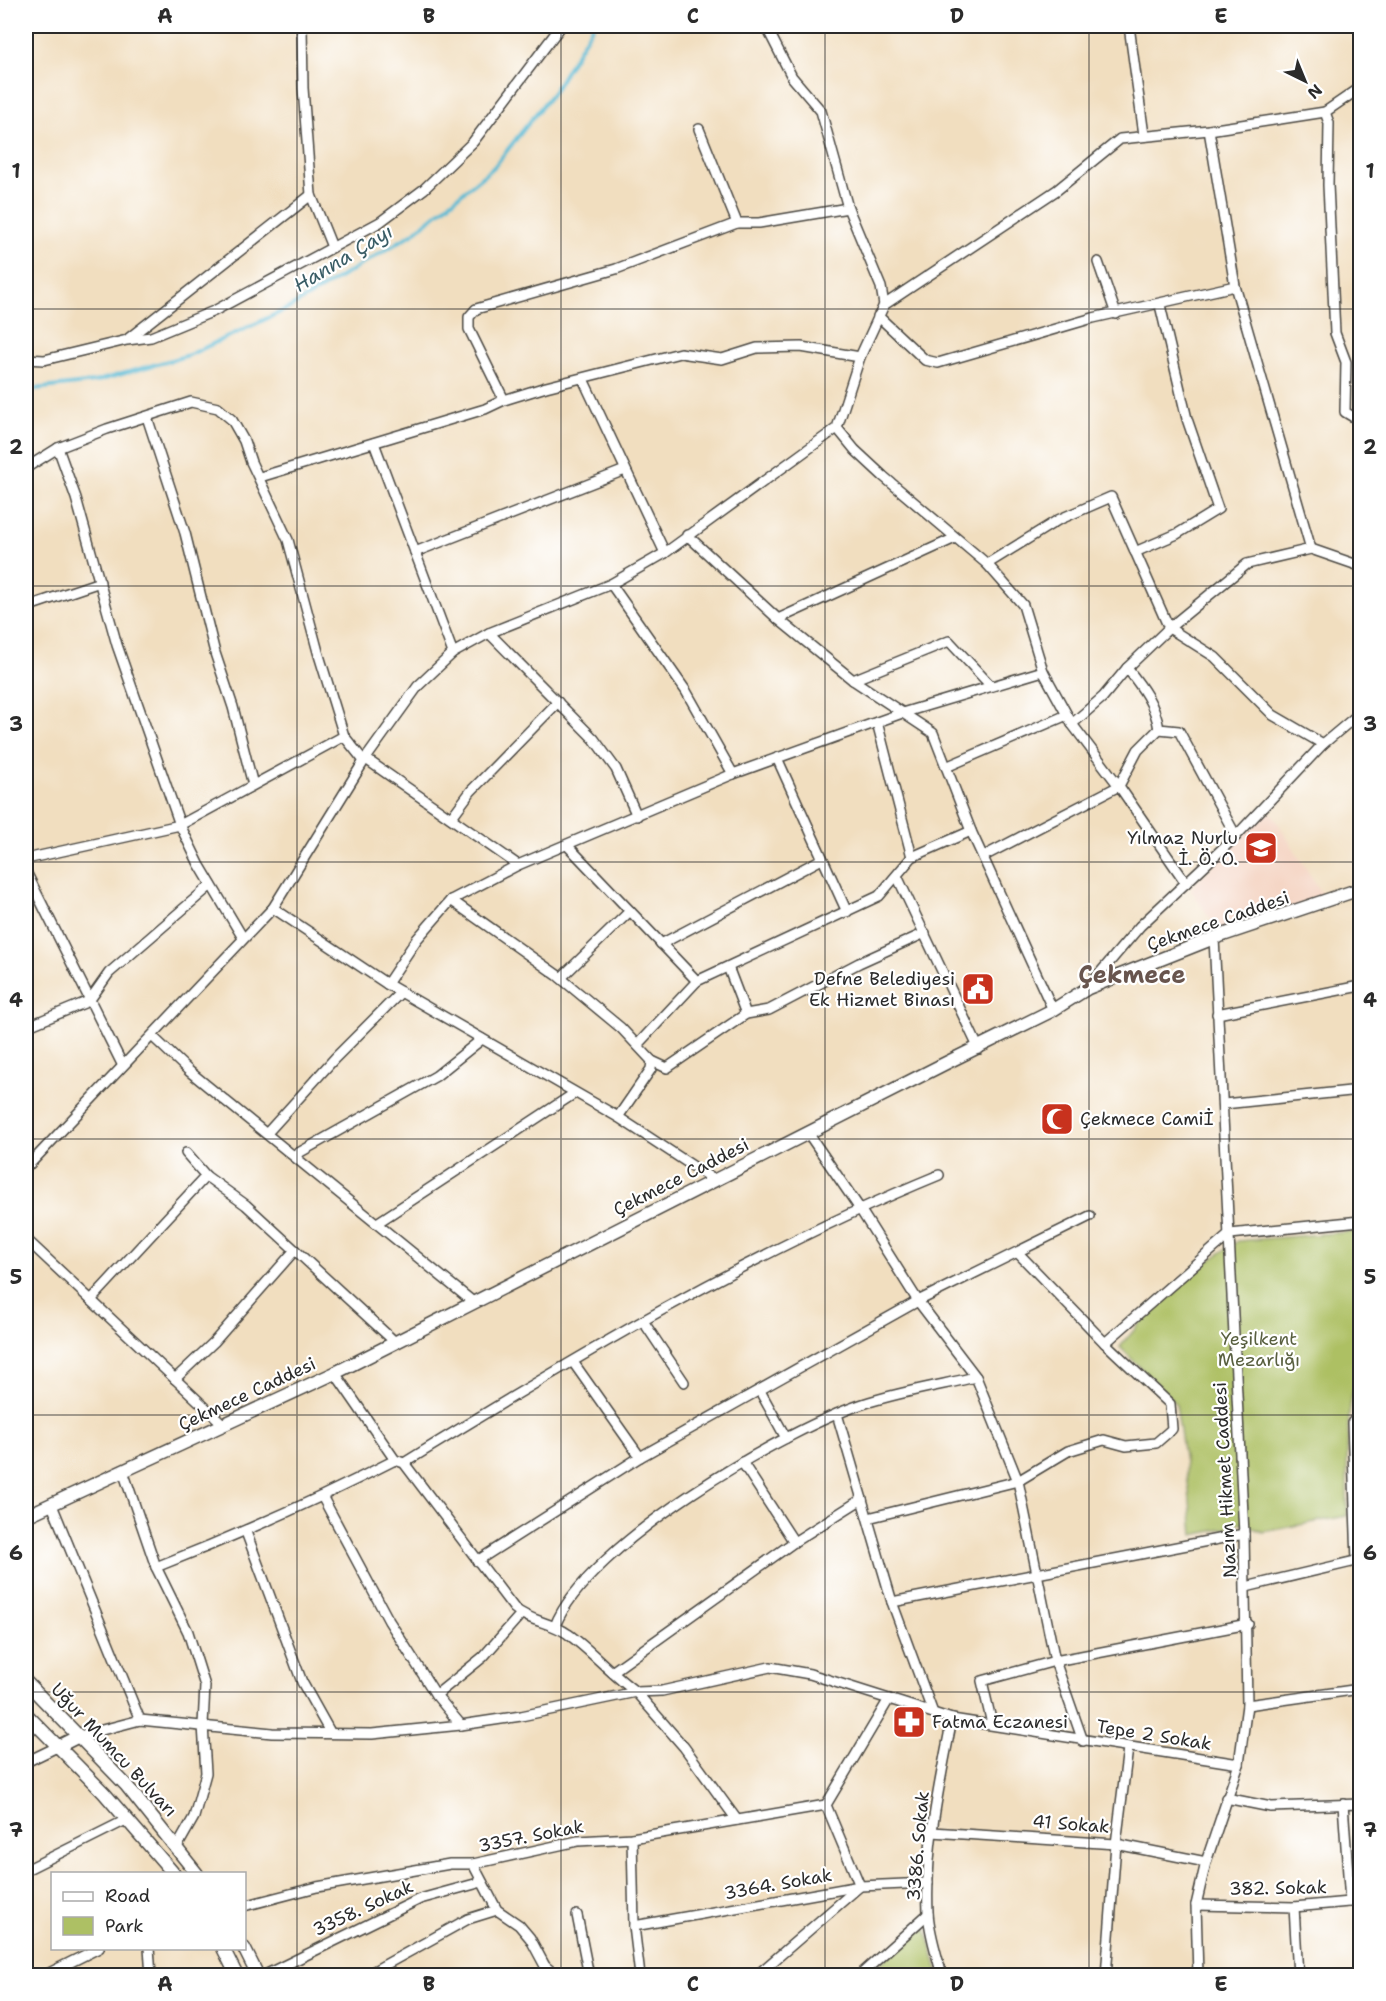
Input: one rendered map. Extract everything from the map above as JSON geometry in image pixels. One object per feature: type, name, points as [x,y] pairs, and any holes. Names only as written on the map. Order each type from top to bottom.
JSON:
[{"type":"main road","name":"Çekmece Caddesi","points":[[26,1516],[335,1373],[714,1180],[979,1049],[1053,1010],[1088,988],[1214,938],[1360,889]]},
{"type":"main road","name":"Uğur Mumcu Bulvarı","points":[[26,1682],[126,1785],[196,1872]]},
{"type":"main road","name":"Uğur Mumcu Bulvarı","points":[[26,1714],[128,1819],[172,1872]]},
{"type":"main road","points":[[57,1747],[79,1736]]},
{"type":"main road","points":[[224,1950],[237,1976]]},
{"type":"main road","points":[[245,1950],[258,1976]]},
{"type":"street","points":[[26,360],[44,360],[127,340],[151,337],[214,311],[380,222],[424,189],[473,141],[561,26]]},
{"type":"street","points":[[765,26],[792,77],[821,111],[848,208],[881,287],[884,305]]},
{"type":"street","points":[[1129,26],[1144,135]]},
{"type":"street","points":[[305,27],[311,195],[332,247]]},
{"type":"street","points":[[26,1168],[273,908],[365,760],[418,686],[453,653],[489,633],[611,584],[664,553],[837,428],[860,357],[884,305],[1057,190],[1120,139],[1209,130],[1325,112],[1360,88]]},
{"type":"street","points":[[1325,112],[1329,123],[1328,185],[1335,333],[1346,362],[1345,412],[1360,421]]},
{"type":"street","points":[[699,129],[737,223]]},
{"type":"street","points":[[1209,130],[1235,286],[1311,549]]},
{"type":"street","points":[[127,340],[311,195]]},
{"type":"street","points":[[504,400],[469,329],[469,317],[476,309],[616,269],[737,223],[759,223],[848,208]]},
{"type":"street","points":[[1098,262],[1116,314]]},
{"type":"street","points":[[878,316],[925,360],[938,363],[1116,314],[1235,286]]},
{"type":"street","points":[[1135,552],[1177,534],[1218,509],[1187,419],[1160,305]]},
{"type":"street","points":[[260,477],[485,409],[504,400],[546,387],[680,353],[722,359],[757,348],[801,347],[860,357]]},
{"type":"street","points":[[583,379],[664,553]]},
{"type":"street","points":[[26,468],[58,448],[107,429],[191,402],[218,408],[232,420],[288,540],[318,652],[344,736],[365,760],[518,865]]},
{"type":"street","points":[[147,417],[185,533],[212,642],[233,707],[253,785]]},
{"type":"street","points":[[837,428],[855,450],[987,564],[1023,605],[1043,671],[1072,724],[1119,786],[1186,883]]},
{"type":"street","points":[[374,443],[453,653]]},
{"type":"street","points":[[58,448],[117,645],[180,825],[211,885],[243,938]]},
{"type":"street","points":[[415,552],[625,470]]},
{"type":"street","points":[[987,564],[1058,520],[1111,497],[1169,628],[1215,657],[1273,714],[1323,744]]},
{"type":"street","points":[[687,535],[778,619],[854,680],[933,733],[971,831],[1053,1010]]},
{"type":"street","points":[[778,619],[955,538]]},
{"type":"street","points":[[1072,724],[1104,697],[1126,668],[1169,628],[1247,564],[1311,549],[1360,566]]},
{"type":"street","points":[[26,607],[100,582]]},
{"type":"street","points":[[611,584],[686,691],[733,774]]},
{"type":"street","points":[[489,633],[605,753],[616,769],[637,816]]},
{"type":"street","points":[[854,680],[949,641],[991,686]]},
{"type":"street","points":[[1126,668],[1144,689],[1156,711],[1159,729]]},
{"type":"street","points":[[387,984],[417,939],[451,900],[518,865],[733,774],[902,712],[1043,671]]},
{"type":"street","points":[[451,818],[471,791],[558,702]]},
{"type":"street","points":[[1088,988],[1140,926],[1236,837],[1323,744],[1360,713]]},
{"type":"street","points":[[946,767],[1067,715]]},
{"type":"street","points":[[877,722],[912,857]]},
{"type":"street","points":[[984,856],[1119,786],[1138,750],[1159,729]]},
{"type":"street","points":[[1159,729],[1179,731],[1236,837]]},
{"type":"street","points":[[26,859],[180,825],[344,736]]},
{"type":"street","points":[[777,758],[847,912]]},
{"type":"street","points":[[638,1044],[697,981],[879,896],[912,857],[971,831]]},
{"type":"street","points":[[567,845],[697,981]]},
{"type":"street","points":[[661,944],[822,859]]},
{"type":"street","points":[[26,872],[89,1001],[123,1064]]},
{"type":"street","points":[[897,876],[979,1049]]},
{"type":"street","points":[[26,1027],[89,1001],[109,973],[211,885]]},
{"type":"street","points":[[451,900],[561,978],[638,1044],[652,1061],[667,1068],[746,1014],[769,1010],[859,963],[925,933]]},
{"type":"street","points":[[273,908],[387,984],[618,1117],[714,1180]]},
{"type":"street","points":[[561,978],[630,911]]},
{"type":"street","name":"Nazım Hikmet Caddesi","points":[[1198,1976],[1196,1905],[1206,1862],[1239,1764],[1247,1705],[1248,1624],[1214,938]]},
{"type":"street","points":[[728,967],[746,1014]]},
{"type":"street","points":[[1217,1014],[1360,986]]},
{"type":"street","points":[[268,1132],[335,1058],[401,992]]},
{"type":"street","points":[[152,1036],[189,1071],[268,1132],[473,1302]]},
{"type":"street","points":[[295,1155],[436,1076],[482,1039]]},
{"type":"street","points":[[618,1117],[651,1069],[652,1061]]},
{"type":"street","points":[[1224,1104],[1360,1090]]},
{"type":"street","points":[[377,1222],[574,1093]]},
{"type":"street","points":[[808,1133],[860,1209],[918,1301],[976,1377],[1018,1481],[1055,1660],[1083,1741]]},
{"type":"street","points":[[186,1153],[206,1176],[246,1205],[395,1342]]},
{"type":"street","points":[[156,1567],[246,1532],[286,1511],[323,1498],[400,1462],[643,1321],[762,1256],[860,1209],[939,1175]]},
{"type":"street","points":[[91,1300],[206,1176]]},
{"type":"street","points":[[477,1561],[640,1457],[918,1301],[1090,1216]]},
{"type":"street","points":[[1106,1343],[1230,1234],[1360,1221]]},
{"type":"street","points":[[26,1239],[223,1425]]},
{"type":"street","points":[[175,1379],[214,1342],[295,1250]]},
{"type":"street","points":[[868,1518],[1018,1481],[1068,1451],[1104,1440],[1126,1446],[1156,1443],[1172,1429],[1170,1404],[1106,1343],[1018,1253]]},
{"type":"street","points":[[643,1321],[684,1382]]},
{"type":"street","points":[[573,1362],[640,1457]]},
{"type":"street","points":[[335,1373],[400,1462],[521,1614],[555,1626],[636,1692],[684,1747],[737,1820]]},
{"type":"street","points":[[555,1626],[561,1609],[594,1572],[642,1529],[742,1462],[786,1438],[869,1402],[976,1377]]},
{"type":"street","points":[[760,1391],[786,1438]]},
{"type":"street","points":[[1246,1587],[1359,1560],[1352,1423],[1360,1413]]},
{"type":"street","points":[[837,1414],[892,1602],[933,1713]]},
{"type":"street","points":[[742,1462],[794,1542]]},
{"type":"street","points":[[123,1471],[156,1567],[188,1632],[205,1686],[203,1725],[206,1773],[194,1817],[177,1847]]},
{"type":"street","points":[[323,1498],[389,1621],[436,1695],[461,1725]]},
{"type":"street","points":[[612,1672],[794,1542],[862,1499]]},
{"type":"street","points":[[52,1505],[140,1720]]},
{"type":"street","points":[[246,1532],[302,1682],[330,1732]]},
{"type":"street","points":[[892,1602],[1244,1534]]},
{"type":"street","points":[[436,1695],[483,1657],[521,1614]]},
{"type":"street","points":[[992,1724],[982,1681],[1055,1660],[1248,1624]]},
{"type":"street","name":"Tepe 2 Sokak","points":[[79,1736],[140,1720],[272,1732],[372,1734],[522,1716],[770,1667],[810,1674],[952,1719],[1239,1764]]},
{"type":"street","points":[[1247,1705],[1360,1689]]},
{"type":"street","points":[[756,1976],[860,1886],[826,1805],[889,1699]]},
{"type":"street","name":"3386. Sokak","points":[[942,1976],[928,1914],[928,1883],[932,1832],[952,1719]]},
{"type":"street","points":[[26,1762],[57,1747]]},
{"type":"street","points":[[1106,1976],[1116,1844],[1128,1748]]},
{"type":"street","points":[[1226,1798],[1271,1807],[1360,1804]]},
{"type":"street","points":[[1343,1804],[1350,1902]]},
{"type":"street","name":"3357. Sokak","points":[[246,1905],[317,1887],[450,1864],[473,1864],[578,1841],[632,1838],[826,1805]]},
{"type":"street","points":[[26,1869],[128,1819]]},
{"type":"street","name":"41 Sokak","points":[[932,1832],[1116,1844],[1206,1862]]},
{"type":"street","points":[[632,1838],[634,1926],[640,1976]]},
{"type":"street","points":[[473,1864],[497,1910],[519,1924],[530,1938],[545,1966],[557,1976]]},
{"type":"street","name":"3358. Sokak","points":[[263,1976],[420,1899],[482,1882]]},
{"type":"street","name":"3364. Sokak","points":[[634,1926],[860,1886],[928,1883]]},
{"type":"street","name":"382. Sokak","points":[[1196,1905],[1294,1907],[1360,1901]]},
{"type":"street","points":[[1294,1907],[1298,1976]]},
{"type":"street","points":[[365,1976],[468,1919],[497,1910]]},
{"type":"street","points":[[859,1976],[928,1914]]},
{"type":"street","points":[[577,1916],[590,1976]]},
{"type":"street","points":[[43,1976],[95,1950]]},
{"type":"street","points":[[149,1950],[152,1976]]},
{"type":"street","points":[[66,1965],[67,1976]]},
{"type":"shaded area","name":"Yılmaz Nurlu İ. Ö. O.","points":[[1268,807],[1325,899],[1220,933],[1191,889]]},
{"type":"green space","name":"Yeşilkent Mezarlığı","points":[[1360,1231],[1360,1372],[1351,1400],[1349,1420],[1347,1516],[1263,1532],[1239,1522],[1232,1527],[1193,1535],[1189,1490],[1176,1404],[1120,1347],[1140,1323],[1199,1268],[1238,1241]]},
{"type":"green space","points":[[925,1924],[939,1975],[867,1975]]},
{"type":"waterway","name":"Hanna Çayı","points":[[26,390],[94,382],[189,355],[289,308],[412,234],[494,167],[554,91],[593,26]]},
{"type":"place","name":"Yılmaz Nurlu İ. Ö. O.","points":[[1261,848]]},
{"type":"place","name":"Defne Belediyesi Ek Hizmet Binası","points":[[978,989]]},
{"type":"place","name":"Çekmece Camiİ","points":[[1057,1119]]},
{"type":"place","name":"Fatma Eczanesi","points":[[909,1722]]},
{"type":"district","name":"Çekmece","points":[[1132,975]]}]
